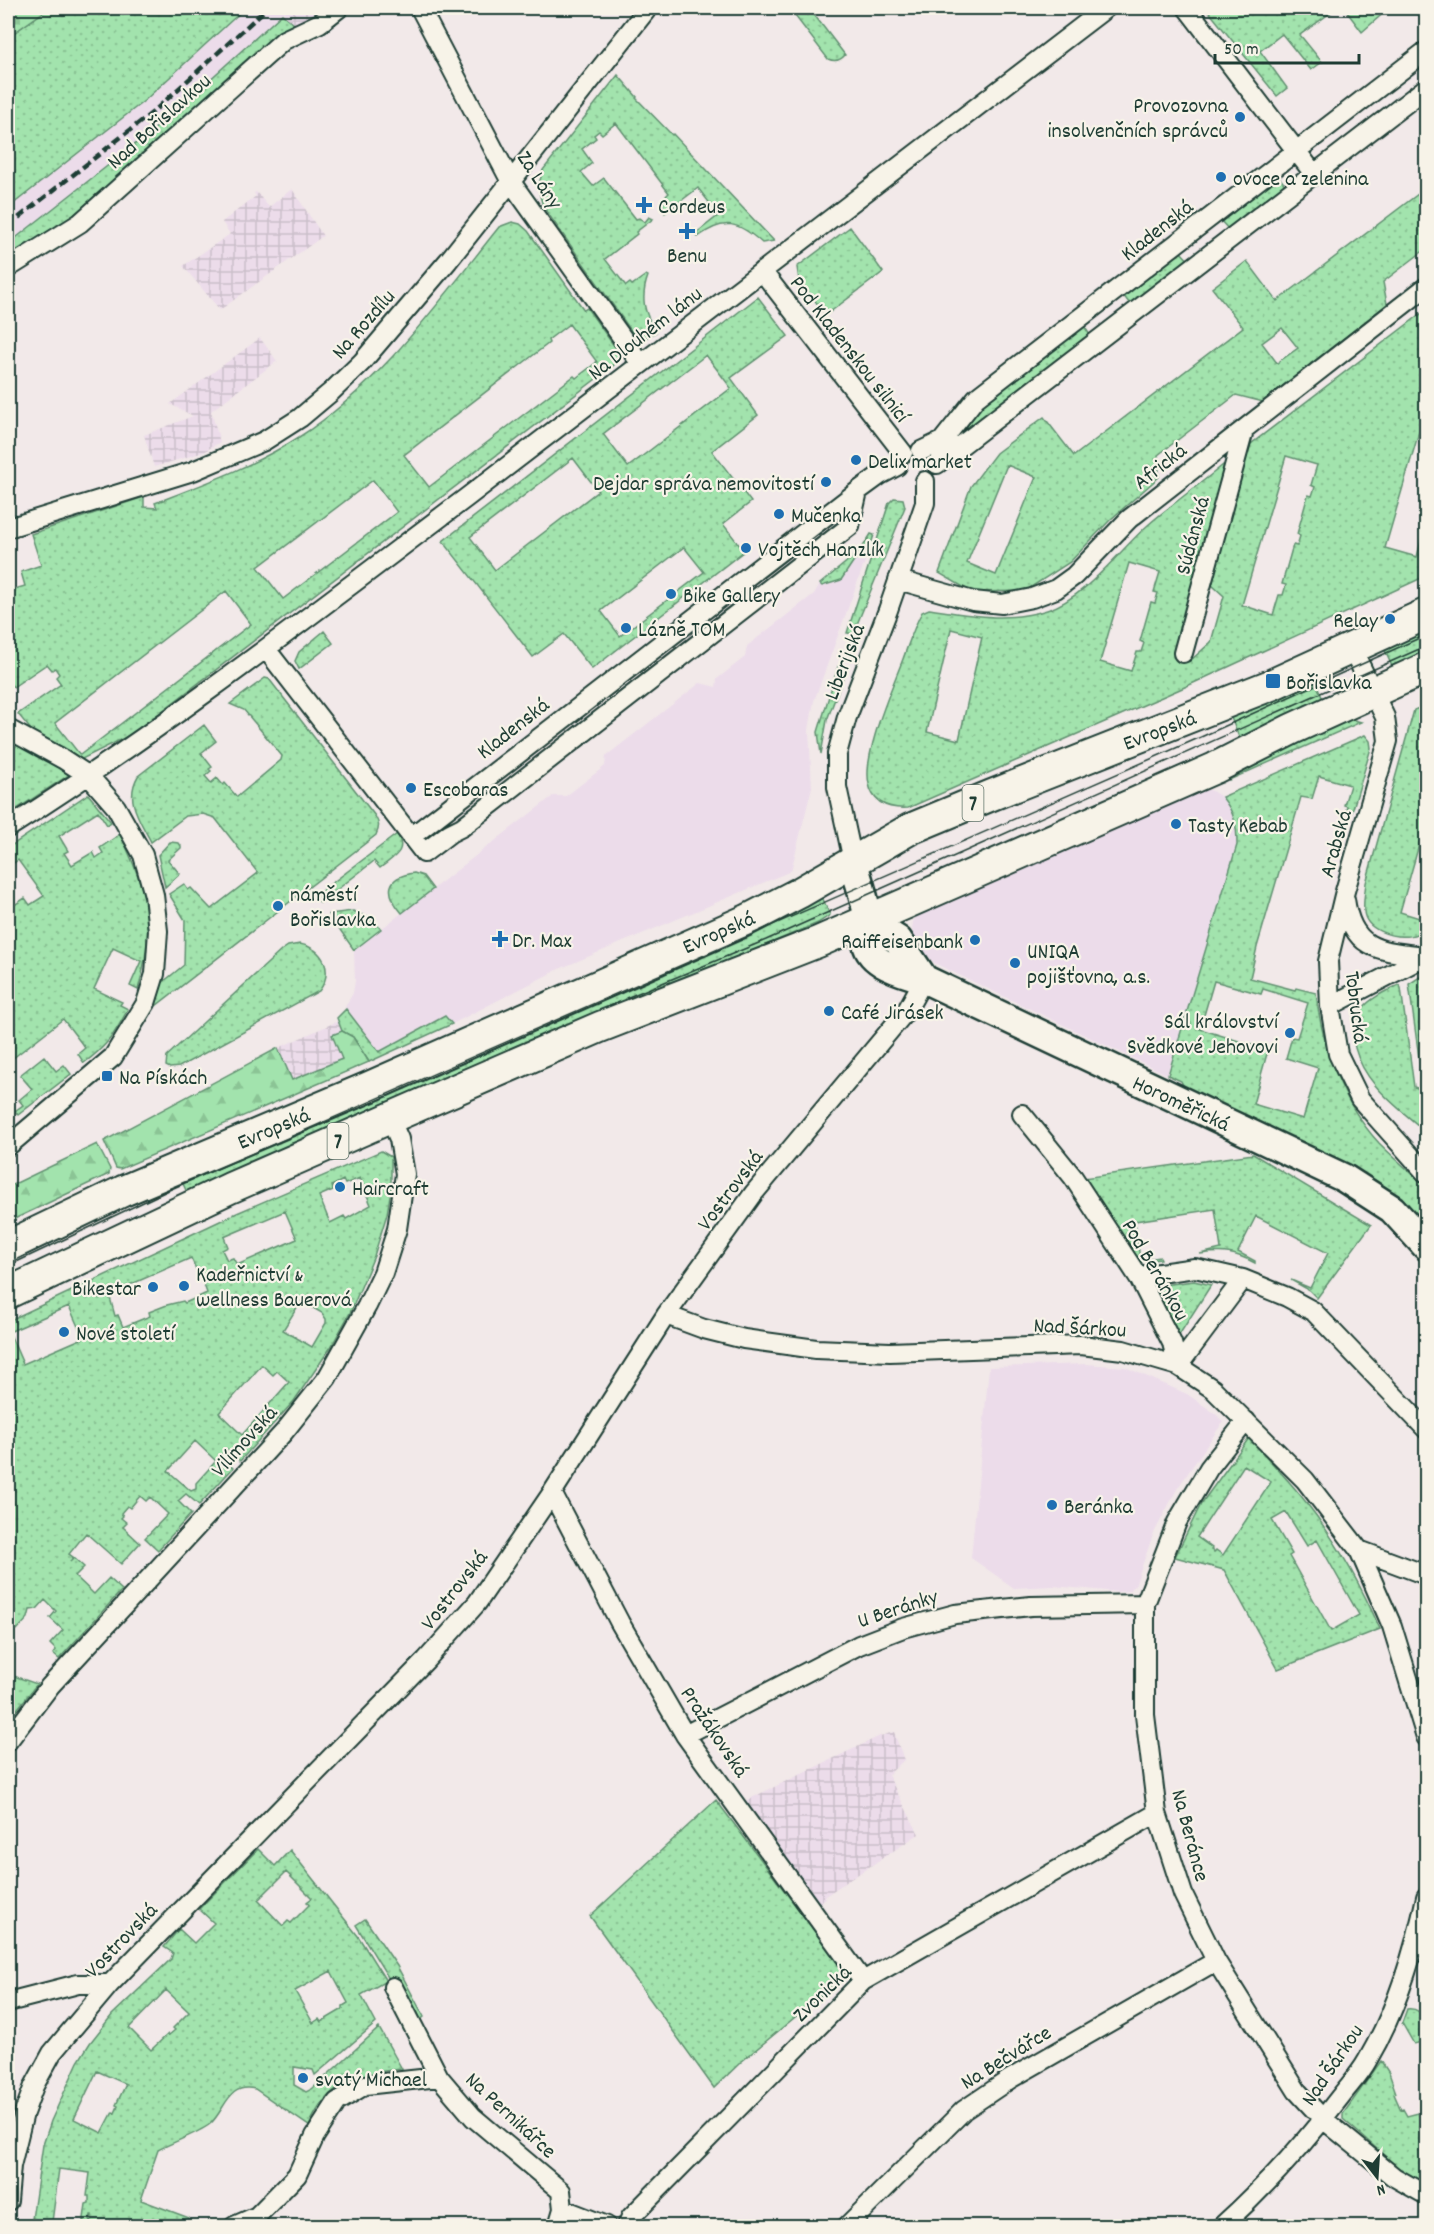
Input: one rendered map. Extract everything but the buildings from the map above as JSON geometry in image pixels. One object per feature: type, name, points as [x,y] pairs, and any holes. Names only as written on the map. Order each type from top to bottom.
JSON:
[{"type":"main road","name":"Evropská","points":[[8,1246],[123,1191],[369,1087],[747,920],[918,826],[1002,790],[1271,685],[1426,614]]},
{"type":"main road","name":"Evropská","points":[[8,1293],[230,1188],[600,1028],[868,921],[1215,768],[1293,729],[1426,668]]},
{"type":"main road","points":[[853,861],[868,921]]},
{"type":"main road","name":"Horoměřická","points":[[868,921],[866,939],[872,954],[893,968],[924,979],[1344,1178],[1392,1209],[1426,1245]]},
{"type":"street","name":"Nad Bořislavkou","points":[[8,268],[80,223],[284,40],[320,23],[339,8]]},
{"type":"street","name":"Za Lány","points":[[420,8],[511,182],[641,364]]},
{"type":"street","name":"Na Rozdílu","points":[[8,528],[193,471],[264,441],[300,418],[332,392],[362,362],[448,261],[648,8]]},
{"type":"street","name":"Na Dlouhém lánu","points":[[266,649],[1106,8]]},
{"type":"street","points":[[1187,8],[1314,174]]},
{"type":"street","name":"Kladenská","points":[[266,649],[424,853],[450,833],[462,827],[850,526],[858,491],[907,457],[942,441],[976,398],[1426,51]]},
{"type":"street","points":[[937,464],[1426,88]]},
{"type":"street","name":"Pod Kladenskou silnicí","points":[[762,271],[907,457]]},
{"type":"street","name":"Africká","points":[[898,580],[973,601],[1002,604],[1032,598],[1056,589],[1074,576],[1129,519],[1426,287]]},
{"type":"street","name":"Súdánská","points":[[1183,653],[1244,430]]},
{"type":"street","points":[[907,457],[932,457],[937,464],[936,476],[925,481],[907,478],[900,472],[907,457]]},
{"type":"street","name":"Liberijská","points":[[853,861],[837,786],[837,754],[847,717],[925,502],[925,481]]},
{"type":"street","name":"Arabská","points":[[1352,648],[1385,717],[1388,741],[1344,891],[1348,917],[1362,939],[1375,948],[1426,956]]},
{"type":"street","points":[[8,828],[89,776],[266,649]]},
{"type":"street","points":[[8,1146],[113,1057],[146,1003],[155,974],[158,931],[154,895],[143,855],[116,807],[89,776],[9,729]]},
{"type":"street","name":"Tobrucká","points":[[1344,891],[1328,961],[1330,1006],[1338,1054],[1360,1099],[1426,1173]]},
{"type":"street","name":"Arabská","points":[[1330,1006],[1426,956]]},
{"type":"street","name":"Vostrovská","points":[[8,2201],[11,2166],[24,2113],[34,2086],[52,2053],[110,1984],[426,1660],[477,1603],[552,1493],[666,1315],[754,1192],[907,1010],[924,979]]},
{"type":"street","name":"Pod Beránkou","points":[[1022,1114],[1073,1177],[1139,1278],[1172,1343],[1178,1366]]},
{"type":"street","name":"Vilímovská","points":[[8,1741],[50,1686],[284,1432],[327,1378],[383,1273],[398,1229],[405,1174],[399,1139],[390,1118]]},
{"type":"street","name":"Pod Beránkou","points":[[1146,1275],[1195,1268],[1243,1279],[1287,1296],[1313,1311],[1426,1429]]},
{"type":"street","name":"Pod Beránkou","points":[[1178,1366],[1243,1279]]},
{"type":"street","name":"Nad Šárkou","points":[[666,1315],[704,1329],[744,1339],[816,1349],[890,1352],[1081,1345],[1123,1350],[1178,1366],[1213,1389],[1316,1491],[1359,1550],[1392,1626],[1426,1737]]},
{"type":"street","name":"Na Beránce","points":[[1246,1421],[1209,1468],[1177,1522],[1145,1604],[1145,1715],[1157,1813],[1183,1894],[1216,1961],[1297,2091],[1323,2119],[1394,2177],[1426,2195]]},
{"type":"street","name":"Pražákovská","points":[[552,1493],[620,1623],[686,1735],[863,1981]]},
{"type":"street","points":[[1359,1550],[1426,1575]]},
{"type":"street","name":"U Beránky","points":[[686,1735],[859,1645],[903,1628],[955,1614],[1031,1606],[1145,1604]]},
{"type":"street","name":"Zvonická","points":[[627,2226],[631,2217],[863,1981],[1157,1813]]},
{"type":"street","name":"Nad Šárkou","points":[[1222,2226],[1248,2202],[1323,2119],[1367,2062],[1395,2006],[1416,1946],[1426,1897]]},
{"type":"street","name":"Na Bečvářce","points":[[847,2226],[964,2110],[1010,2079],[1216,1961]]},
{"type":"street","points":[[8,2002],[78,1984],[110,1984]]},
{"type":"street","name":"Na Pernikářce","points":[[393,1987],[439,2077],[473,2117],[561,2191],[561,2218],[608,2226]]},
{"type":"street","points":[[234,2226],[257,2216],[297,2175],[315,2136],[337,2102],[365,2085],[439,2077]]},
{"type":"shaded area","points":[[242,8],[288,8],[163,123],[8,244],[8,208],[144,101],[244,10]]},
{"type":"shaded area","points":[[289,8],[330,8],[323,14],[295,25],[282,14]]},
{"type":"shaded area","points":[[292,189],[323,236],[220,310],[183,266],[230,234],[222,222],[256,196],[254,193],[256,192],[269,207]]},
{"type":"shaded area","points":[[260,338],[277,361],[211,411],[220,442],[204,452],[154,467],[144,435],[193,416],[170,404]]},
{"type":"shaded area","points":[[867,556],[814,701],[809,730],[812,787],[791,871],[559,969],[452,1024],[446,1016],[379,1052],[345,1007],[353,993],[355,981],[354,950],[553,796],[566,796],[605,766],[606,756],[700,683],[716,687],[717,679],[745,657],[747,646],[814,594],[820,584],[856,559]]},
{"type":"shaded area","points":[[1205,787],[1222,797],[1230,807],[1236,820],[1237,845],[1168,1075],[934,963],[916,945],[912,930],[913,922],[919,912]]},
{"type":"shaded area","points":[[338,1021],[342,1031],[332,1036],[342,1059],[292,1080],[278,1048]]},
{"type":"shaded area","points":[[1086,1364],[1125,1367],[1187,1394],[1216,1414],[1223,1422],[1177,1489],[1153,1535],[1136,1583],[1130,1591],[1053,1586],[1014,1588],[971,1558],[989,1367]]},
{"type":"shaded area","points":[[894,1732],[904,1760],[888,1775],[919,1834],[825,1896],[826,1898],[819,1903],[745,1801],[880,1736]]},
{"type":"green space","points":[[8,8],[49,8],[8,37]]},
{"type":"green space","points":[[49,8],[244,9],[144,101],[8,208],[8,37]]},
{"type":"green space","points":[[789,8],[809,8],[845,55],[837,60],[828,59]]},
{"type":"green space","points":[[1206,8],[1337,8],[1300,35],[1322,62],[1311,70],[1282,34],[1260,51],[1287,88],[1277,96]]},
{"type":"green space","points":[[1344,8],[1385,8],[1387,10],[1362,32]]},
{"type":"green space","points":[[282,14],[295,25],[276,37],[73,216],[8,257],[8,244],[162,123]]},
{"type":"green space","points":[[618,75],[636,98],[774,241],[762,243],[746,230],[731,225],[716,227],[698,237],[695,234],[719,215],[698,188],[665,213],[662,200],[669,193],[616,123],[602,134],[599,131],[594,135],[596,138],[582,149],[592,163],[581,172],[593,186],[604,178],[636,219],[639,218],[645,222],[649,217],[653,219],[605,259],[626,286],[648,276],[644,291],[644,305],[656,332],[644,339],[632,332],[544,208],[540,194],[543,170]]},
{"type":"green space","points":[[1277,175],[1287,187],[1230,231],[1220,220]]},
{"type":"green space","points":[[1426,188],[1426,249],[1383,282],[1387,304],[1263,402],[1236,395],[1158,455],[1159,477],[1110,520],[1070,562],[1025,591],[972,592],[939,573],[971,486],[996,453],[1044,417],[1074,456],[1243,327],[1212,288],[1247,261],[1277,301]],"holes":[[[1282,328],[1298,348],[1277,363],[1262,343]],[[1007,465],[1036,477],[996,575],[967,563]]]},
{"type":"green space","points":[[512,222],[520,224],[528,231],[584,310],[587,308],[617,350],[619,359],[613,366],[132,734],[76,762],[36,736],[18,714],[61,684],[56,677],[59,674],[55,668],[52,670],[47,664],[13,687],[8,683],[8,591],[25,586],[21,572],[41,565],[31,534],[144,497],[144,507],[157,508],[155,503],[247,466],[299,437],[356,393],[407,341],[499,227]],"holes":[[[569,324],[597,362],[576,378],[574,376],[429,487],[404,455],[549,343],[548,340]],[[373,480],[397,512],[283,599],[258,567]],[[226,591],[251,624],[80,755],[55,723]]]},
{"type":"green space","points":[[850,227],[883,272],[826,315],[799,280],[797,267]]},
{"type":"green space","points":[[1180,251],[1190,262],[1132,307],[1123,295]]},
{"type":"green space","points":[[758,297],[788,336],[731,378],[758,415],[712,451],[751,502],[723,524],[744,551],[592,669],[564,634],[533,657],[443,541]],"holes":[[[706,355],[731,388],[628,467],[603,434]],[[573,458],[598,491],[495,570],[470,537]],[[684,547],[704,572],[620,636],[601,611]]]},
{"type":"green space","points":[[1426,310],[1426,408],[1385,548],[1417,557],[1422,537],[1426,538],[1426,576],[1187,686],[908,808],[889,806],[878,801],[869,784],[870,756],[886,704],[922,612],[929,609],[1003,617],[1032,614],[1061,604],[1088,585],[1148,525],[1223,465],[1225,469],[1176,658],[1190,661],[1211,642],[1224,596],[1212,585],[1210,577],[1247,447]],"holes":[[[1286,456],[1317,465],[1311,485],[1315,487],[1312,496],[1308,495],[1297,534],[1300,536],[1297,546],[1293,545],[1282,584],[1286,585],[1283,595],[1279,595],[1273,615],[1242,605]],[[1129,563],[1160,572],[1154,592],[1158,593],[1155,603],[1151,602],[1140,641],[1144,643],[1141,652],[1137,652],[1131,671],[1100,662]],[[951,629],[982,637],[959,740],[927,732]]]},
{"type":"green space","points":[[1084,326],[1092,338],[970,431],[963,425],[973,412]]},
{"type":"green space","points":[[894,498],[903,499],[905,507],[853,634],[847,633],[889,503]]},
{"type":"green space","points":[[871,534],[874,535],[867,556],[855,559],[841,580],[822,586],[820,584],[861,550]]},
{"type":"green space","points":[[1426,625],[1426,655],[1394,671],[1383,646]]},
{"type":"green space","points":[[324,631],[333,643],[299,669],[295,661],[299,652]]},
{"type":"green space","points":[[838,667],[844,675],[827,720],[821,754],[818,732]]},
{"type":"green space","points":[[265,678],[269,679],[375,816],[378,825],[376,835],[148,1012],[157,987],[184,965],[185,920],[169,894],[184,884],[188,890],[191,888],[211,909],[258,873],[215,818],[203,814],[186,816],[151,842],[135,810],[134,785],[138,776],[204,725],[216,741],[201,753],[212,767],[205,776],[211,783],[217,778],[223,785],[225,783],[237,797],[281,760],[282,756],[244,710],[230,704]]},
{"type":"green space","points":[[1314,678],[1324,702],[1241,742],[1229,713]]},
{"type":"green space","points":[[1426,705],[1426,820],[1400,912],[1426,920],[1426,930],[1409,936],[1395,936],[1374,928],[1366,918],[1364,904],[1366,883],[1414,710]]},
{"type":"green space","points":[[1347,718],[1361,722],[1229,780],[1226,775]]},
{"type":"green space","points":[[8,733],[59,764],[69,775],[8,815]]},
{"type":"green space","points":[[1365,735],[1370,741],[1371,748],[1352,812],[1346,811],[1347,806],[1344,805],[1350,785],[1319,776],[1312,799],[1301,797],[1250,978],[1316,993],[1323,1034],[1344,1092],[1354,1110],[1379,1143],[1426,1187],[1426,1226],[1413,1212],[1185,1089],[1181,1081],[1168,1075],[1237,845],[1234,820],[1222,797]],"holes":[[[1214,981],[1261,994],[1263,989],[1308,1003],[1297,1038],[1292,1037],[1286,1058],[1318,1068],[1303,1119],[1253,1104],[1268,1050],[1200,1029]]]},
{"type":"green space","points":[[88,794],[111,822],[107,825],[98,811],[59,836],[68,851],[64,853],[72,865],[93,852],[96,858],[103,853],[100,848],[120,834],[137,874],[146,910],[147,947],[138,990],[130,986],[141,961],[113,948],[94,989],[122,1002],[120,1005],[128,1009],[105,1045],[84,1063],[78,1054],[85,1048],[63,1019],[8,1062],[8,909],[25,898],[30,905],[44,896],[18,860],[8,867],[8,848]]},
{"type":"green space","points":[[397,834],[401,845],[398,854],[380,868],[374,861],[320,903],[315,896]]},
{"type":"green space","points":[[170,842],[179,843],[181,846],[168,860],[180,874],[165,887],[158,855]]},
{"type":"green space","points":[[414,873],[423,876],[433,889],[402,913],[393,899],[391,887],[398,878]]},
{"type":"green space","points":[[822,897],[830,915],[818,923],[585,1021],[189,1197],[180,1177]]},
{"type":"green space","points":[[353,911],[371,919],[381,929],[354,950],[329,914]]},
{"type":"green space","points":[[300,944],[315,951],[324,962],[326,976],[319,991],[179,1067],[166,1066],[167,1056],[282,950],[288,946]]},
{"type":"green space","points":[[1426,973],[1426,1081],[1422,1080],[1409,984]]},
{"type":"green space","points":[[1399,985],[1414,1087],[1426,1091],[1426,1132],[1375,1085],[1355,1049],[1353,1028],[1361,1010],[1374,998]]},
{"type":"green space","points":[[346,1009],[379,1052],[445,1016],[452,1024],[369,1062],[353,1037],[342,1031],[337,1018]]},
{"type":"green space","points":[[342,1031],[353,1037],[369,1062],[120,1169],[116,1168],[104,1141],[278,1048],[292,1080],[342,1059],[332,1035]]},
{"type":"green space","points":[[44,1056],[56,1071],[64,1065],[71,1074],[18,1115],[15,1111],[23,1105],[19,1100],[32,1089],[20,1075]]},
{"type":"green space","points":[[97,1144],[110,1169],[109,1174],[8,1222],[8,1187]]},
{"type":"green space","points":[[381,1151],[391,1157],[391,1189],[387,1214],[374,1256],[351,1311],[331,1347],[294,1401],[240,1461],[227,1449],[220,1456],[233,1468],[199,1505],[186,1494],[178,1501],[191,1514],[158,1550],[145,1538],[168,1514],[150,1497],[146,1501],[140,1496],[130,1508],[127,1506],[121,1513],[123,1516],[121,1518],[127,1523],[123,1527],[140,1543],[121,1564],[86,1533],[69,1554],[73,1557],[70,1562],[74,1558],[84,1567],[75,1576],[94,1594],[109,1578],[122,1590],[59,1659],[53,1654],[56,1650],[50,1644],[63,1630],[50,1618],[56,1611],[45,1600],[37,1609],[30,1610],[28,1618],[17,1630],[8,1621],[8,1321],[237,1213]],"holes":[[[360,1178],[371,1205],[346,1219],[344,1216],[330,1223],[319,1196],[333,1190],[332,1186],[343,1180],[345,1184]],[[285,1211],[297,1239],[237,1265],[233,1258],[227,1260],[222,1250],[228,1247],[224,1237]],[[191,1258],[196,1269],[198,1268],[207,1293],[185,1303],[183,1301],[149,1312],[150,1316],[123,1327],[118,1315],[115,1316],[109,1294]],[[301,1301],[322,1313],[326,1319],[312,1347],[283,1330]],[[69,1306],[83,1338],[23,1364],[9,1332]],[[262,1365],[273,1375],[277,1371],[289,1382],[242,1435],[219,1413]],[[195,1441],[216,1461],[196,1483],[196,1489],[191,1491],[168,1471]]]},
{"type":"green space","points":[[1253,1154],[1371,1225],[1317,1298],[1309,1290],[1291,1280],[1310,1288],[1328,1253],[1256,1216],[1238,1252],[1255,1263],[1229,1253],[1200,1254],[1221,1249],[1215,1209],[1135,1221],[1140,1260],[1160,1257],[1161,1259],[1139,1262],[1083,1178]]},
{"type":"green space","points":[[1194,1281],[1211,1285],[1174,1343],[1155,1286]]},
{"type":"green space","points":[[1249,1438],[1285,1477],[1327,1531],[1356,1579],[1380,1629],[1278,1669],[1224,1570],[1175,1557],[1201,1504]],"holes":[[[1244,1465],[1271,1482],[1223,1555],[1216,1550],[1214,1552],[1211,1550],[1212,1548],[1197,1537]],[[1286,1512],[1307,1546],[1317,1540],[1359,1615],[1331,1631],[1289,1556],[1292,1554],[1272,1520]]]},
{"type":"green space","points":[[8,1674],[37,1684],[8,1721]]},
{"type":"green space","points":[[716,1800],[847,1974],[741,2062],[714,2088],[590,1916]]},
{"type":"green space","points":[[258,1849],[275,1866],[290,1850],[358,1936],[386,1981],[361,1995],[376,2023],[315,2075],[313,2070],[294,2067],[294,2085],[306,2092],[312,2089],[379,2028],[402,2069],[371,2073],[346,2082],[325,2099],[309,2126],[255,2089],[246,2088],[233,2094],[205,2128],[158,2150],[141,2200],[189,2218],[186,2226],[91,2226],[91,2215],[89,2226],[83,2226],[86,2204],[89,2203],[89,2196],[87,2196],[90,2173],[59,2169],[52,2222],[32,2219],[43,2145],[51,2121],[78,2062],[112,2015],[171,1959],[173,1953],[164,1947],[179,1929],[194,1943],[214,1923],[199,1909]],"holes":[[[286,1872],[312,1898],[307,1902],[309,1905],[291,1923],[288,1921],[283,1926],[258,1900]],[[331,1971],[348,2003],[343,2006],[343,2009],[321,2022],[319,2019],[313,2023],[295,1991]],[[166,1990],[189,2012],[173,2028],[175,2030],[151,2050],[129,2028]],[[97,2071],[126,2084],[116,2105],[118,2106],[115,2113],[113,2112],[102,2133],[74,2119]]]},
{"type":"green space","points":[[365,1919],[397,1966],[424,2017],[416,2023],[356,1925]]},
{"type":"green space","points":[[1407,2009],[1418,2011],[1422,2015],[1426,2041],[1414,2044],[1402,2023]]},
{"type":"green space","points":[[1381,2061],[1389,2073],[1401,2110],[1403,2109],[1407,2116],[1426,2111],[1426,2184],[1409,2177],[1343,2119],[1343,2114]]},
{"type":"tram line","points":[[8,1266],[169,1190],[1201,737],[1426,635]]},
{"type":"tram line","points":[[626,998],[766,940],[1426,646]]},
{"type":"railway","points":[[8,226],[153,112],[267,8]]},
{"type":"place","name":"Provozovna insolvenčních správců","points":[[1240,117]]},
{"type":"place","name":"ovoce a zelenina","points":[[1221,177]]},
{"type":"place","name":"Cordeus","points":[[644,205]]},
{"type":"place","name":"Benu","points":[[687,231]]},
{"type":"place","name":"Delix market","points":[[856,460]]},
{"type":"place","name":"Dejdar správa nemovitostí","points":[[826,482]]},
{"type":"place","name":"Mučenka","points":[[779,514]]},
{"type":"place","name":"Vojtěch Hanzlík","points":[[746,548]]},
{"type":"place","name":"Bike Gallery","points":[[671,594]]},
{"type":"place","name":"Relay","points":[[1390,619]]},
{"type":"place","name":"Lázně TOM","points":[[626,628]]},
{"type":"place","name":"Bořislavka","points":[[1273,681]]},
{"type":"place","name":"Escobaras","points":[[411,788]]},
{"type":"place","name":"Tasty Kebab","points":[[1176,824]]},
{"type":"place","name":"náměstí Bořislavka","points":[[278,906]]},
{"type":"place","name":"Dr. Max","points":[[500,939]]},
{"type":"place","name":"Raiffeisenbank","points":[[975,940]]},
{"type":"place","name":"UNIQA pojišťovna, a.s.","points":[[1015,963]]},
{"type":"place","name":"Café Jirásek","points":[[829,1011]]},
{"type":"place","name":"Sál království Svědkové Jehovovi","points":[[1290,1033]]},
{"type":"place","name":"Na Pískách","points":[[107,1076]]},
{"type":"place","name":"Haircraft","points":[[340,1187]]},
{"type":"place","name":"Kadeřnictví & wellness Bauerová","points":[[184,1286]]},
{"type":"place","name":"Bikestar","points":[[153,1287]]},
{"type":"place","name":"Nové století","points":[[64,1332]]},
{"type":"place","name":"Beránka","points":[[1052,1505]]},
{"type":"place","name":"svatý Michael","points":[[303,2078]]}]
